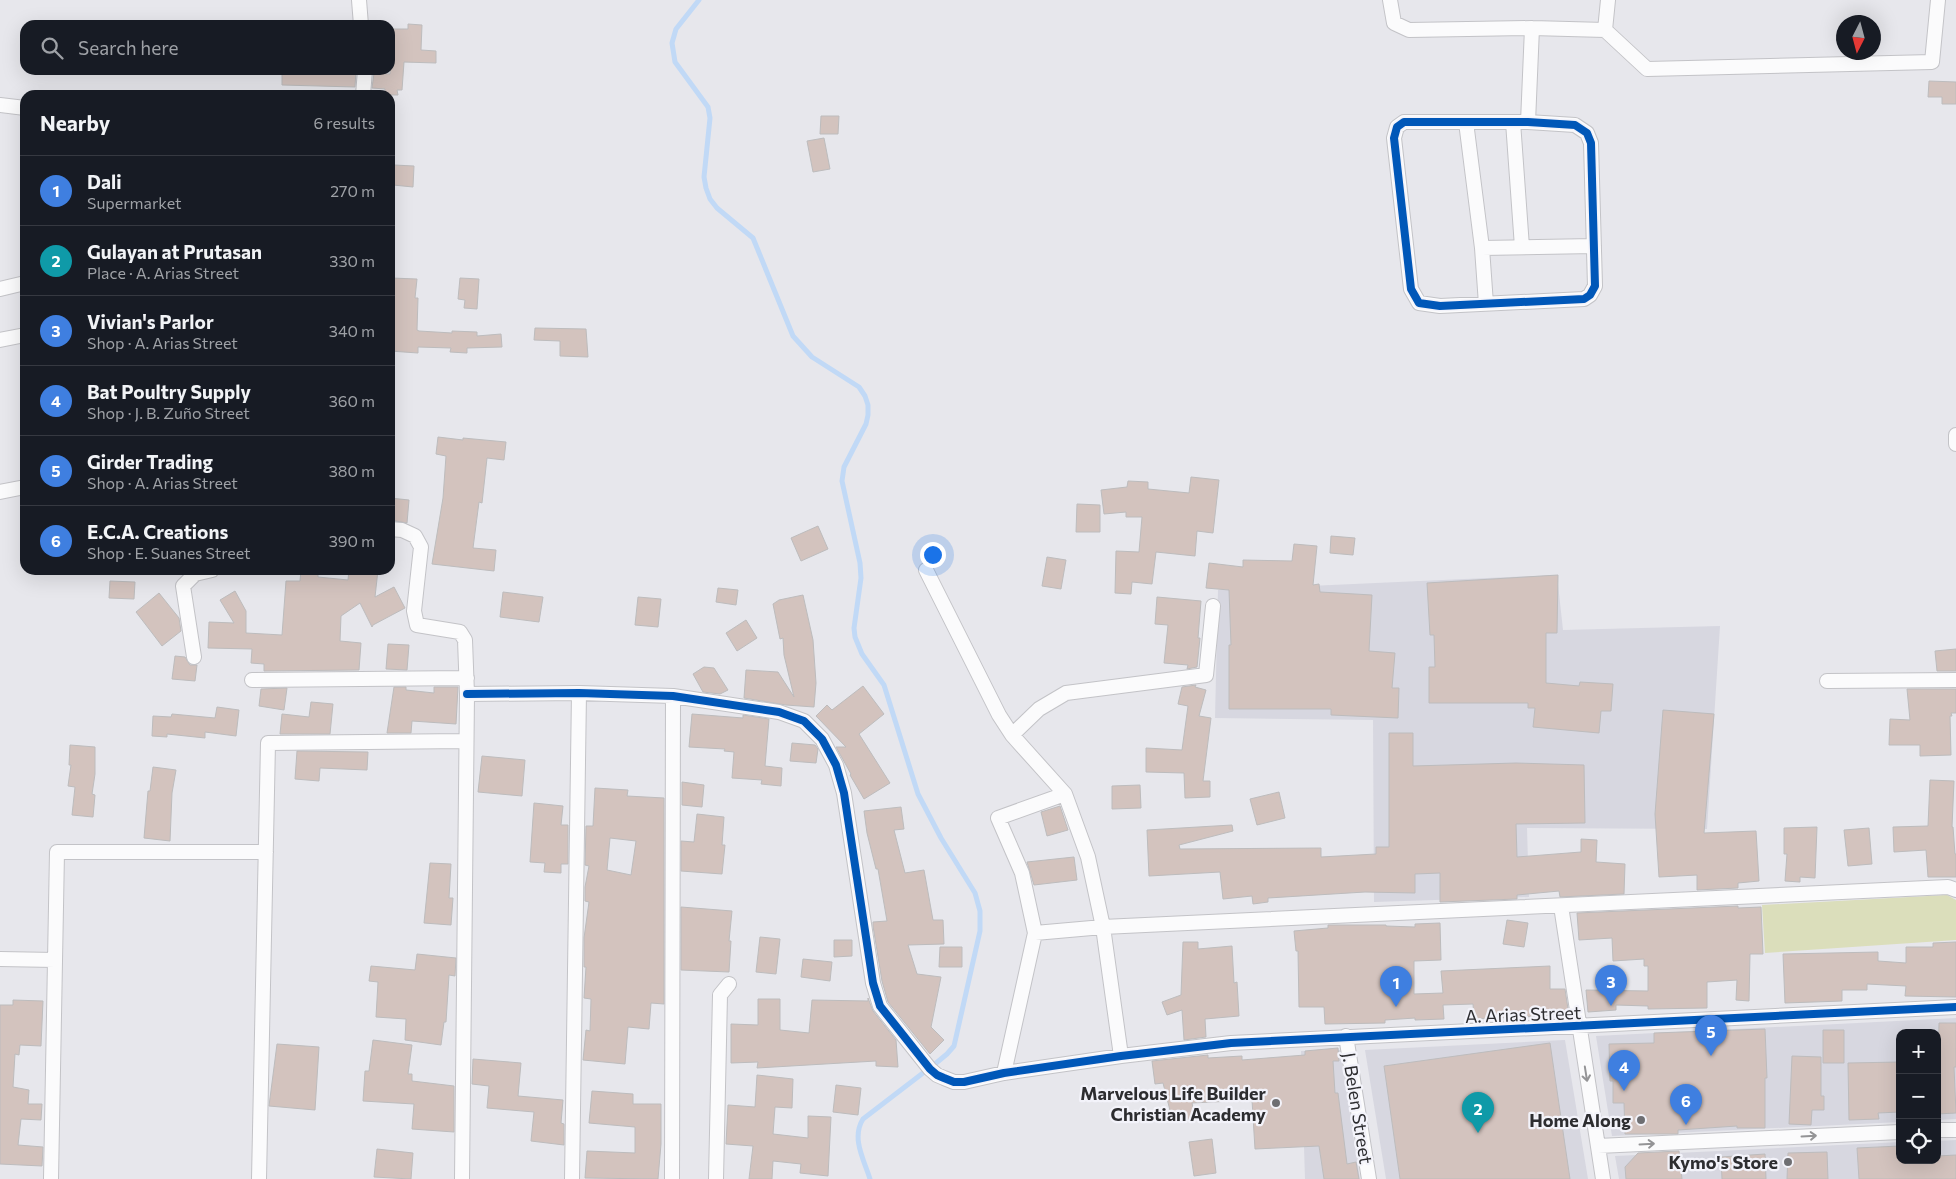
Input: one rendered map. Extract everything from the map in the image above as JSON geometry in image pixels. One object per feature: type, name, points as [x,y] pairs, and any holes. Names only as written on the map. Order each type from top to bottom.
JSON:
[{"type":"street","points":[[359,0],[361,20]]},
{"type":"street","points":[[1390,0],[1394,23],[1409,30],[1532,28],[1604,30],[1647,69],[1932,62],[1938,0]]},
{"type":"street","points":[[1604,30],[1608,0]]},
{"type":"street","points":[[1528,122],[1532,28]]},
{"type":"street","points":[[363,90],[365,75]]},
{"type":"street","points":[[0,104],[20,107]]},
{"type":"street","points":[[1404,122],[1513,122],[1575,125],[1587,132],[1591,143],[1595,286],[1590,295],[1584,299],[1440,306],[1419,303],[1411,288],[1394,138],[1397,127],[1404,122]]},
{"type":"street","points":[[1466,122],[1482,248],[1486,304]]},
{"type":"street","points":[[1513,122],[1522,247]]},
{"type":"street","points":[[1482,248],[1594,246]]},
{"type":"street","points":[[0,289],[20,285]]},
{"type":"street","points":[[0,340],[20,336]]},
{"type":"street","points":[[1956,434],[1956,444]]},
{"type":"street","points":[[0,492],[20,488]]},
{"type":"street","points":[[395,530],[402,530],[415,536],[421,547],[414,611],[417,625],[460,632],[464,640],[467,694],[465,741],[462,1179]]},
{"type":"street","points":[[926,570],[992,702],[1012,735],[1065,794],[1088,857],[1103,927],[1122,1056]]},
{"type":"street","points":[[192,575],[183,586],[194,657]]},
{"type":"street","points":[[1012,735],[1038,709],[1066,693],[1206,675],[1213,606]]},
{"type":"street","points":[[252,680],[467,678]]},
{"type":"street","points":[[1827,681],[1956,680]]},
{"type":"street","points":[[572,1179],[579,692]]},
{"type":"street","name":"A. Arias Street","points":[[467,694],[579,692],[673,696],[779,712],[804,721],[822,738],[836,765],[844,793],[872,983],[880,1006],[930,1069],[937,1075],[954,1082],[964,1082],[1004,1073],[1122,1056],[1230,1043],[1956,1007]]},
{"type":"street","points":[[672,1179],[673,696]]},
{"type":"street","points":[[259,1179],[268,742],[465,741]]},
{"type":"street","points":[[1004,1073],[1035,933],[1022,873],[998,818],[1065,794]]},
{"type":"street","points":[[51,1179],[57,852],[266,852]]},
{"type":"street","points":[[1035,933],[1103,927],[1948,888],[1956,890]]},
{"type":"street","points":[[1561,906],[1604,1179]]},
{"type":"street","points":[[0,959],[55,960]]},
{"type":"street","points":[[716,1179],[720,995],[729,984]]},
{"type":"street","name":"J. Belen Street","points":[[1346,1036],[1369,1179]]},
{"type":"street","points":[[1941,1130],[1956,1130]]},
{"type":"street","points":[[1598,1146],[1896,1132]]},
{"type":"shaded area","points":[[1557,575],[1563,630],[1720,626],[1707,829],[1527,828],[1529,897],[1374,902],[1373,720],[1215,718],[1218,590]]},
{"type":"shaded area","points":[[1956,1018],[1956,1119],[1941,1120],[1941,1029],[1896,1029],[1896,1122],[1612,1136],[1596,1036]]},
{"type":"shaded area","points":[[1565,1040],[1588,1179],[1386,1179],[1365,1050]]},
{"type":"shaded area","points":[[1340,1050],[1360,1179],[1305,1179],[1301,1051]]},
{"type":"shaded area","points":[[1956,1140],[1956,1179],[1619,1179],[1615,1156],[1896,1142],[1896,1164],[1941,1164],[1941,1141]]},
{"type":"green space","points":[[1947,895],[1956,900],[1956,940],[1765,953],[1762,905]]},
{"type":"building","points":[[408,24],[422,25],[421,50],[436,51],[436,63],[404,62],[402,90],[397,90],[398,95],[395,95],[395,90],[372,88],[374,75],[395,75],[395,29],[408,29]]},
{"type":"building","points":[[282,75],[356,75],[355,87],[282,85]]},
{"type":"building","points":[[1929,81],[1956,82],[1956,104],[1942,104],[1942,97],[1928,97]]},
{"type":"building","points":[[821,116],[839,116],[838,134],[820,134]]},
{"type":"building","points":[[824,138],[830,169],[813,172],[807,141]]},
{"type":"building","points":[[395,165],[414,166],[413,187],[395,185]]},
{"type":"building","points":[[395,278],[417,279],[415,298],[418,298],[417,330],[452,333],[452,331],[477,332],[477,336],[501,334],[502,347],[467,348],[467,353],[450,352],[451,348],[418,347],[418,353],[395,351]]},
{"type":"building","points":[[460,278],[479,279],[477,309],[464,308],[465,300],[458,299]]},
{"type":"building","points":[[535,328],[586,329],[588,357],[560,356],[560,341],[534,340]]},
{"type":"building","points":[[438,437],[506,442],[504,460],[487,458],[482,503],[479,502],[473,548],[496,550],[494,571],[432,564],[443,498],[446,456],[436,454]]},
{"type":"building","points":[[1191,477],[1219,480],[1213,533],[1197,531],[1195,556],[1156,552],[1152,584],[1132,582],[1131,594],[1115,593],[1116,551],[1139,552],[1142,517],[1126,517],[1126,512],[1104,514],[1101,490],[1127,487],[1128,481],[1148,482],[1148,489],[1189,493]]},
{"type":"building","points":[[395,499],[409,500],[407,523],[395,521]]},
{"type":"building","points":[[1077,504],[1100,505],[1100,532],[1076,532]]},
{"type":"building","points":[[818,526],[828,549],[801,561],[791,538]]},
{"type":"building","points":[[1331,536],[1355,538],[1353,555],[1330,553]]},
{"type":"building","points":[[1294,544],[1317,546],[1313,585],[1319,584],[1320,592],[1372,595],[1369,651],[1395,653],[1392,688],[1399,688],[1398,718],[1331,715],[1331,709],[1229,709],[1229,645],[1231,645],[1229,590],[1206,588],[1209,563],[1243,567],[1243,560],[1292,561]]},
{"type":"building","points":[[1047,557],[1066,560],[1061,589],[1042,586]]},
{"type":"building","points":[[301,575],[318,575],[318,577],[348,580],[348,575],[377,575],[375,597],[394,587],[405,608],[372,627],[360,603],[341,616],[340,641],[361,643],[359,670],[264,671],[264,664],[251,663],[252,649],[208,648],[209,622],[234,623],[220,600],[235,591],[246,611],[246,633],[282,635],[286,581],[300,581]]},
{"type":"building","points":[[1558,575],[1557,633],[1546,633],[1546,683],[1579,686],[1580,682],[1613,684],[1611,711],[1601,711],[1599,733],[1533,727],[1535,708],[1528,708],[1528,703],[1429,703],[1429,667],[1435,667],[1434,635],[1430,635],[1427,583]]},
{"type":"building","points":[[110,581],[135,582],[134,599],[109,598]]},
{"type":"building","points":[[718,588],[738,590],[736,605],[716,602]]},
{"type":"building","points":[[503,592],[543,597],[539,622],[500,617]]},
{"type":"building","points":[[159,593],[179,618],[181,631],[162,646],[136,612]]},
{"type":"building","points":[[803,595],[813,640],[816,683],[814,707],[786,705],[744,698],[746,670],[778,672],[794,697],[784,655],[783,638],[780,639],[773,604],[779,600]]},
{"type":"building","points":[[638,597],[661,599],[658,627],[635,625]]},
{"type":"building","points":[[1157,597],[1201,601],[1197,667],[1187,669],[1188,665],[1164,663],[1168,625],[1155,624]]},
{"type":"building","points":[[746,620],[757,638],[737,651],[726,633]]},
{"type":"building","points":[[388,644],[409,645],[407,670],[386,669]]},
{"type":"building","points":[[1956,649],[1956,671],[1937,671],[1935,651]]},
{"type":"building","points":[[175,656],[185,657],[190,665],[197,665],[195,681],[172,679]]},
{"type":"building","points":[[704,667],[714,668],[728,690],[720,694],[703,692],[693,674]]},
{"type":"building","points":[[1196,685],[1195,687],[1206,690],[1199,716],[1211,718],[1203,781],[1210,781],[1210,797],[1185,798],[1184,773],[1146,772],[1146,748],[1182,750],[1188,706],[1178,704],[1182,687]]},
{"type":"building","points":[[863,686],[884,714],[859,734],[890,783],[864,799],[836,747],[846,747],[816,716],[827,705],[832,710]]},
{"type":"building","points":[[394,687],[406,687],[406,690],[434,693],[434,687],[458,687],[456,724],[412,721],[411,733],[387,733]]},
{"type":"building","points":[[287,688],[284,710],[259,706],[261,689]]},
{"type":"building","points":[[1907,689],[1956,689],[1956,713],[1951,713],[1952,716],[1950,716],[1951,755],[1920,756],[1920,745],[1889,745],[1890,719],[1910,720]]},
{"type":"building","points":[[311,702],[333,704],[330,734],[280,734],[282,714],[309,717]]},
{"type":"building","points":[[217,707],[239,710],[236,736],[205,732],[205,738],[167,734],[167,737],[152,736],[153,716],[171,717],[172,714],[215,718]]},
{"type":"building","points":[[1663,710],[1714,714],[1704,833],[1756,831],[1759,881],[1738,883],[1738,888],[1697,890],[1697,875],[1659,877],[1655,814]]},
{"type":"building","points":[[692,714],[743,718],[743,715],[769,719],[765,766],[782,768],[781,786],[761,784],[762,780],[732,778],[734,752],[724,751],[725,749],[689,747]]},
{"type":"building","points":[[1389,733],[1413,733],[1413,766],[1516,763],[1584,765],[1585,823],[1516,824],[1517,857],[1581,852],[1581,839],[1597,840],[1596,862],[1625,864],[1624,894],[1560,897],[1559,891],[1517,895],[1517,899],[1440,902],[1440,873],[1415,874],[1415,893],[1365,892],[1268,898],[1268,902],[1253,904],[1252,896],[1223,899],[1220,872],[1149,876],[1147,830],[1232,825],[1233,831],[1179,845],[1180,849],[1321,848],[1321,857],[1376,854],[1376,847],[1389,847]]},
{"type":"building","points":[[792,743],[815,745],[818,749],[816,763],[790,761]]},
{"type":"building","points":[[70,745],[95,747],[95,774],[92,794],[95,795],[93,817],[72,815],[75,787],[68,786],[71,765],[69,765]]},
{"type":"building","points":[[297,751],[368,752],[367,770],[320,768],[319,781],[295,779]]},
{"type":"building","points":[[482,756],[525,760],[522,796],[478,792]]},
{"type":"building","points":[[153,767],[176,770],[172,793],[170,841],[144,838],[148,791],[150,791]]},
{"type":"building","points":[[1930,780],[1954,781],[1952,827],[1956,854],[1956,877],[1928,877],[1926,850],[1894,852],[1893,827],[1928,826]]},
{"type":"building","points":[[682,782],[704,785],[702,807],[682,805]]},
{"type":"building","points":[[1140,785],[1141,808],[1112,809],[1112,786]]},
{"type":"building","points":[[595,788],[628,790],[627,796],[664,798],[664,1004],[651,1003],[649,1029],[628,1027],[625,1064],[583,1060],[586,1030],[590,1031],[591,999],[584,998],[586,967],[584,967],[584,938],[589,902],[585,901],[585,887],[589,866],[585,865],[586,826],[593,826]],"holes":[[[610,838],[636,841],[631,875],[607,870]]]},
{"type":"building","points":[[1279,792],[1285,818],[1257,825],[1250,799]]},
{"type":"building","points":[[534,803],[563,806],[561,825],[568,825],[568,864],[561,864],[561,873],[544,872],[545,863],[530,862]]},
{"type":"building","points":[[1060,806],[1068,830],[1047,836],[1041,812]]},
{"type":"building","points":[[901,807],[904,829],[894,830],[905,873],[924,870],[933,920],[943,920],[944,944],[908,945],[917,974],[941,977],[931,1027],[944,1040],[930,1054],[888,1002],[882,981],[873,926],[873,922],[887,921],[878,869],[876,869],[867,833],[864,811]]},
{"type":"building","points":[[697,814],[724,817],[722,845],[725,845],[722,874],[681,871],[681,841],[694,842]]},
{"type":"building","points":[[1817,827],[1815,878],[1800,877],[1800,882],[1785,881],[1787,854],[1784,854],[1784,828]]},
{"type":"building","points":[[1869,828],[1872,864],[1848,866],[1844,830]]},
{"type":"building","points":[[1074,857],[1077,880],[1034,885],[1027,862]]},
{"type":"building","points":[[430,863],[451,864],[449,898],[453,898],[451,925],[424,923]]},
{"type":"building","points":[[1738,906],[1738,908],[1761,907],[1763,954],[1750,954],[1749,1001],[1736,1000],[1737,980],[1707,982],[1707,1008],[1648,1009],[1648,1006],[1616,1005],[1616,1010],[1588,1012],[1586,990],[1648,991],[1648,966],[1644,966],[1644,959],[1613,961],[1612,938],[1579,940],[1577,913]]},
{"type":"building","points":[[681,907],[732,911],[729,941],[731,941],[729,972],[681,970]]},
{"type":"building","points":[[1507,920],[1528,923],[1524,947],[1503,944]]},
{"type":"building","points":[[1440,923],[1441,960],[1414,961],[1414,994],[1443,993],[1441,971],[1550,966],[1550,989],[1565,989],[1568,1009],[1566,1012],[1546,1016],[1474,1019],[1473,1004],[1443,1005],[1444,1019],[1415,1020],[1415,1018],[1385,1020],[1385,1023],[1325,1024],[1324,1007],[1299,1007],[1298,951],[1296,951],[1294,931],[1328,928],[1328,925],[1415,927],[1415,924]]},
{"type":"building","points":[[760,937],[780,939],[776,974],[756,972]]},
{"type":"building","points":[[834,940],[852,940],[852,956],[834,957]]},
{"type":"building","points":[[1183,942],[1198,942],[1198,949],[1232,946],[1234,983],[1237,982],[1239,1016],[1205,1019],[1206,1037],[1184,1040],[1182,1010],[1167,1015],[1162,1002],[1181,995]]},
{"type":"building","points":[[1956,942],[1956,997],[1905,996],[1906,986],[1867,984],[1867,990],[1842,990],[1842,1001],[1785,1003],[1783,954],[1878,952],[1878,961],[1906,963],[1906,947],[1933,947],[1933,943]]},
{"type":"building","points":[[940,947],[962,947],[962,967],[939,967]]},
{"type":"building","points":[[417,954],[456,958],[455,976],[449,975],[446,1022],[444,1022],[441,1045],[405,1040],[406,1019],[376,1017],[378,982],[369,981],[371,966],[415,970]]},
{"type":"building","points":[[803,959],[832,962],[830,981],[801,977]]},
{"type":"building","points":[[868,998],[873,1011],[896,1040],[898,1067],[876,1066],[876,1061],[757,1068],[758,1062],[731,1063],[731,1024],[758,1025],[758,999],[780,999],[780,1030],[809,1033],[812,1000],[868,1001]]},
{"type":"building","points":[[13,1000],[43,1001],[41,1046],[20,1045],[19,1055],[15,1054],[13,1087],[29,1090],[28,1104],[42,1104],[41,1120],[21,1119],[18,1145],[43,1147],[42,1166],[0,1164],[0,1005],[13,1005]]},
{"type":"building","points":[[1939,1023],[1956,1023],[1956,1067],[1954,1067],[1956,1113],[1941,1114],[1941,1029],[1939,1029]]},
{"type":"building","points":[[1765,1029],[1767,1078],[1765,1078],[1765,1128],[1737,1128],[1737,1126],[1678,1130],[1678,1134],[1625,1134],[1624,1103],[1613,1103],[1613,1081],[1610,1081],[1609,1044],[1654,1043],[1654,1033]]},
{"type":"building","points":[[1823,1030],[1844,1030],[1844,1063],[1823,1063]]},
{"type":"building","points":[[373,1040],[412,1045],[408,1074],[412,1074],[412,1081],[454,1086],[454,1132],[412,1129],[414,1104],[363,1101],[365,1071],[369,1071]]},
{"type":"building","points":[[1550,1043],[1570,1179],[1400,1179],[1384,1066]]},
{"type":"building","points":[[277,1044],[319,1047],[315,1110],[269,1106]]},
{"type":"building","points":[[1338,1048],[1339,1061],[1333,1061],[1335,1093],[1338,1093],[1347,1164],[1356,1162],[1359,1179],[1324,1179],[1319,1146],[1255,1149],[1252,1100],[1192,1103],[1195,1118],[1173,1122],[1163,1083],[1155,1084],[1152,1061],[1208,1055],[1208,1058],[1242,1056],[1242,1060],[1305,1055],[1305,1051]]},
{"type":"building","points":[[1792,1056],[1821,1057],[1821,1096],[1824,1096],[1824,1110],[1812,1110],[1811,1125],[1789,1124]]},
{"type":"building","points":[[473,1059],[521,1063],[518,1096],[563,1100],[561,1123],[564,1124],[564,1145],[531,1141],[534,1112],[487,1108],[489,1086],[472,1084]]},
{"type":"building","points":[[1896,1062],[1896,1112],[1878,1113],[1879,1119],[1849,1120],[1848,1063]]},
{"type":"building","points":[[757,1075],[793,1079],[792,1108],[775,1107],[773,1134],[808,1138],[808,1116],[831,1117],[828,1176],[800,1173],[801,1164],[773,1161],[772,1179],[749,1179],[753,1146],[726,1144],[728,1105],[755,1107]]},
{"type":"building","points":[[836,1085],[861,1088],[858,1115],[833,1112]]},
{"type":"building","points":[[592,1091],[633,1094],[633,1104],[661,1104],[661,1144],[658,1179],[585,1178],[587,1151],[635,1153],[635,1127],[589,1123]]},
{"type":"building","points":[[1212,1139],[1216,1173],[1194,1176],[1189,1142]]},
{"type":"building","points":[[1896,1146],[1896,1164],[1941,1164],[1941,1156],[1956,1155],[1956,1179],[1859,1179],[1857,1148]]},
{"type":"building","points":[[377,1149],[413,1153],[411,1179],[374,1177]]},
{"type":"building","points":[[1679,1151],[1682,1179],[1626,1179],[1625,1167],[1638,1153]]},
{"type":"building","points":[[1827,1152],[1828,1179],[1787,1179],[1788,1153]]},
{"type":"building","points":[[1765,1154],[1766,1179],[1722,1179],[1721,1157]]},
{"type":"waterway","points":[[699,0],[676,29],[672,43],[675,62],[708,107],[710,118],[704,177],[710,199],[717,208],[753,238],[793,336],[812,357],[859,387],[868,405],[866,424],[844,467],[842,481],[860,563],[861,578],[854,628],[855,637],[862,654],[884,685],[918,794],[941,838],[975,893],[980,911],[980,931],[954,1046],[935,1064]]},
{"type":"waterway","points":[[870,1179],[858,1141],[858,1134],[863,1119],[923,1073]]},
{"type":"cycle path","points":[[1404,122],[1528,122],[1575,125],[1587,133],[1591,143],[1595,286],[1590,295],[1584,299],[1440,306],[1419,303],[1411,289],[1394,138],[1397,127],[1404,122]]},
{"type":"cycle path","points":[[467,694],[579,693],[673,696],[779,712],[804,721],[822,739],[836,765],[844,793],[873,983],[880,1006],[930,1069],[937,1075],[954,1082],[964,1082],[1004,1073],[1121,1056],[1231,1043],[1956,1007]]},
{"type":"place","name":"Vivian's Parlor","points":[[1611,1006]]},
{"type":"place","name":"Dali","points":[[1396,1007]]},
{"type":"place","name":"Girder Trading","points":[[1711,1056]]},
{"type":"place","name":"Bat Poultry Supply","points":[[1624,1091]]},
{"type":"place","name":"Marvelous Life Builder Christian Academy","points":[[1276,1103]]},
{"type":"place","name":"Home Along","points":[[1641,1120]]},
{"type":"place","name":"E.C.A. Creations","points":[[1686,1125]]},
{"type":"place","name":"Gulayan at Prutasan","points":[[1478,1133]]},
{"type":"place","name":"Kymo's Store","points":[[1788,1162]]}]
